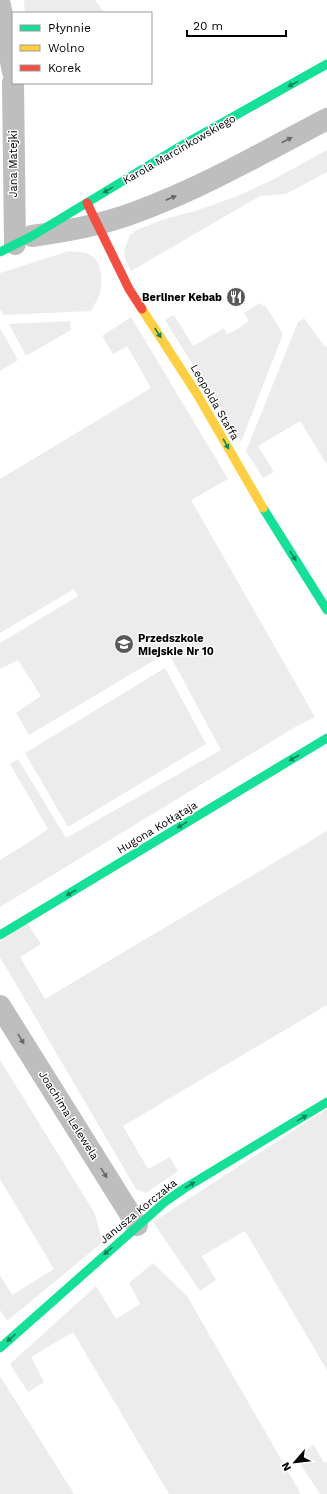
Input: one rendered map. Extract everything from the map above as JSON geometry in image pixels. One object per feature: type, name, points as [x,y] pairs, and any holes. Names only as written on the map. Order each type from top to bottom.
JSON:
[{"type":"street","points":[[0,5],[12,67]]},
{"type":"street","name":"Karola Marcinkowskiego","points":[[16,244],[174,150],[327,64]]},
{"type":"street","name":"Jana Matejki","points":[[13,84],[16,244]]},
{"type":"street","points":[[16,244],[79,229],[135,213],[199,186],[327,119]]},
{"type":"street","name":"Leopolda Staffa","points":[[86,203],[129,289],[138,300],[197,394],[250,487],[327,610]]},
{"type":"street","name":"Hugona Kołłątaja","points":[[0,935],[327,738]]},
{"type":"street","name":"Joachima Lelewela","points":[[0,1006],[137,1225]]},
{"type":"street","name":"Janusza Korczaka","points":[[0,1348],[137,1225],[166,1201],[327,1102]]},
{"type":"shaded area","points":[[24,0],[95,0],[104,12],[25,12]]},
{"type":"shaded area","points":[[327,150],[327,172],[286,194],[260,196],[131,271],[125,259],[124,250],[130,235],[137,230],[162,220],[198,210],[240,195],[276,178]]},
{"type":"shaded area","points":[[69,251],[81,252],[90,255],[96,260],[100,268],[101,288],[99,297],[91,311],[4,315],[0,309],[0,273]]},
{"type":"shaded area","points":[[260,303],[263,306],[265,305],[283,334],[241,442],[165,320],[174,315],[193,346],[224,328],[227,334],[236,330],[249,321],[244,313]]},
{"type":"shaded area","name":"Przedszkole Miejskie Nr 10","points":[[131,317],[228,479],[191,500],[315,717],[297,726],[0,907],[0,860],[48,829],[10,764],[18,759],[66,838],[221,750],[168,652],[29,735],[16,713],[41,696],[18,660],[0,669],[0,643],[78,596],[74,589],[0,633],[0,479],[151,388],[127,346],[113,354],[102,336]]},
{"type":"shaded area","points":[[304,318],[325,347],[327,346],[327,465],[300,421],[258,446],[274,472],[263,478],[246,451],[298,322]]},
{"type":"shaded area","points":[[70,321],[71,330],[26,356],[9,324]]},
{"type":"shaded area","points":[[0,328],[18,360],[0,371]]},
{"type":"shaded area","points":[[165,668],[206,744],[68,827],[25,753]]},
{"type":"shaded area","points":[[327,831],[327,1005],[123,1126],[148,1169],[170,1157],[178,1171],[146,1193],[136,1189],[0,957],[0,942],[27,923],[41,944],[20,957],[45,999]]},
{"type":"shaded area","points":[[0,1060],[94,1212],[103,1242],[7,1321],[0,1310],[0,1275],[12,1295],[54,1269],[0,1179]]},
{"type":"shaded area","points":[[327,1109],[327,1370],[245,1231],[202,1256],[216,1280],[200,1291],[153,1222]]},
{"type":"shaded area","points":[[153,1263],[187,1296],[301,1494],[169,1494],[73,1332],[31,1357],[44,1382],[28,1392],[10,1364],[96,1286],[116,1319],[140,1304],[129,1283]]},
{"type":"shaded area","points":[[0,1376],[74,1494],[0,1494]]},
{"type":"shaded area","points":[[314,1445],[324,1463],[327,1461],[327,1494],[320,1494],[296,1457]]},
{"type":"traffic: fast","points":[[0,252],[32,236],[174,150],[327,64]]},
{"type":"traffic: fast","points":[[263,508],[327,610]]},
{"type":"traffic: fast","points":[[0,935],[327,738]]},
{"type":"traffic: fast","points":[[0,1348],[166,1201],[327,1102]]},
{"type":"traffic: slow","points":[[142,309],[197,394],[263,508]]},
{"type":"traffic: jam","points":[[87,203],[129,289],[142,309]]},
{"type":"place","name":"Berliner Kebab","points":[[236,297]]},
{"type":"place","name":"Przedszkole Miejskie Nr 10","points":[[124,644]]}]
